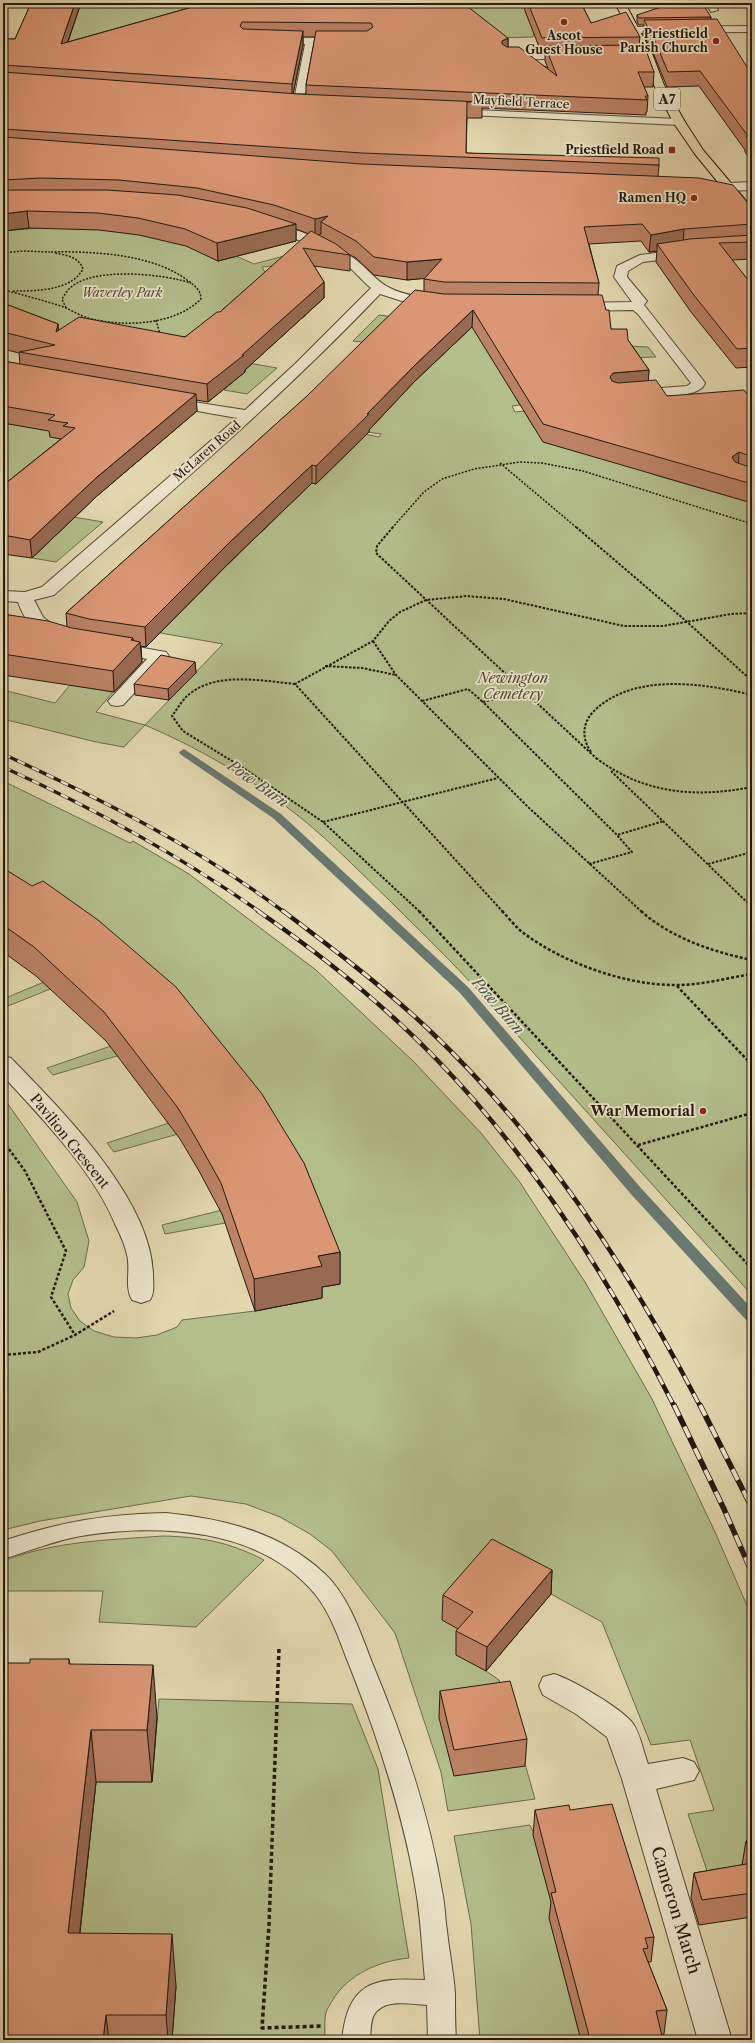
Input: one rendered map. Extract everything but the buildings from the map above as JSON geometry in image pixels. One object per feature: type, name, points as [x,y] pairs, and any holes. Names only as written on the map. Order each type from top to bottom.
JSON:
[{"type":"main road","name":"A7","points":[[620,3],[648,56],[659,86],[679,122],[699,152],[752,216]]},
{"type":"street","points":[[634,30],[752,29]]},
{"type":"street","points":[[262,40],[351,41]]},
{"type":"street","points":[[283,104],[302,105],[311,40]]},
{"type":"street","points":[[507,57],[585,56]]},
{"type":"street","points":[[632,56],[648,56]]},
{"type":"street","name":"Mayfield Terrace","points":[[443,112],[679,122]]},
{"type":"street","points":[[690,188],[752,186]]},
{"type":"street","points":[[259,223],[304,238],[334,252],[354,264],[379,288],[412,300],[446,305]]},
{"type":"street","points":[[636,306],[640,301],[620,277],[622,268],[634,261],[648,257],[699,252]]},
{"type":"street","name":"McLaren Road","points":[[3,596],[25,597],[48,591],[248,415],[379,288]]},
{"type":"street","points":[[560,307],[636,306],[642,311],[698,383],[697,388],[690,390],[625,395]]},
{"type":"street","points":[[158,400],[248,415]]},
{"type":"street","points":[[25,597],[32,616],[42,627],[48,632],[73,641]]},
{"type":"street","points":[[95,644],[160,656],[117,701]]},
{"type":"street","name":"Pavilion Crescent","points":[[3,1063],[54,1116],[106,1183],[128,1222],[140,1256],[141,1294]]},
{"type":"street","name":"Cameron March","points":[[554,1686],[587,1705],[620,1730],[638,1779],[715,2040]]},
{"type":"street","points":[[638,1779],[683,1771]]},
{"type":"lane","points":[[3,1550],[37,1539],[90,1527],[156,1522],[192,1524],[258,1540],[287,1555],[317,1580],[334,1604],[382,1714],[412,1821],[428,1887],[441,1993],[442,2040]]},
{"type":"lane","points":[[356,2033],[360,2012],[367,1999],[381,1992],[441,1993]]},
{"type":"path","points":[[3,253],[23,251],[101,254],[141,262],[178,273],[186,277],[201,294],[201,300],[196,305],[177,315],[156,320],[123,322],[102,321],[84,317],[67,308],[3,290]]},
{"type":"path","points":[[8,291],[46,289],[71,281],[82,272],[80,263],[65,255],[50,252]]},
{"type":"path","points":[[67,308],[62,302],[63,296],[68,290],[80,283],[103,276],[136,273],[168,276],[193,284]]},
{"type":"path","points":[[71,281],[80,283]]},
{"type":"path","points":[[156,320],[161,333],[158,338]]},
{"type":"path","points":[[752,524],[698,505],[577,468],[556,463],[500,463],[460,472],[442,479],[427,489],[377,546],[376,554],[524,692],[597,759],[610,769],[752,907]]},
{"type":"path","points":[[500,463],[686,621],[752,681]]},
{"type":"path","points":[[752,613],[731,614],[663,626],[624,626],[498,598],[466,596],[426,600],[400,612],[388,621],[373,641],[325,666],[295,684],[245,680],[212,682],[192,693],[172,716],[184,731],[245,769],[323,822],[420,912],[752,1269]]},
{"type":"path","points":[[373,641],[396,675],[499,778],[589,864],[652,921],[684,939],[728,955],[752,960]]},
{"type":"path","points":[[325,666],[362,668],[396,675]]},
{"type":"path","points":[[295,684],[520,930],[543,947],[573,962],[601,972],[643,982],[677,985],[752,974]]},
{"type":"path","points":[[597,759],[587,747],[583,735],[585,723],[592,712],[604,702],[620,694],[647,687],[686,684],[710,685],[752,695]]},
{"type":"path","points":[[422,701],[468,689],[483,702],[632,852],[589,864]]},
{"type":"path","points":[[483,702],[524,692]]},
{"type":"path","points":[[610,769],[641,783],[670,790],[717,792],[752,787]]},
{"type":"path","points":[[323,822],[499,778]]},
{"type":"path","points":[[617,836],[664,821]]},
{"type":"path","points":[[708,864],[752,852]]},
{"type":"path","points":[[677,985],[752,1066]]},
{"type":"path","points":[[638,1145],[752,1113]]},
{"type":"path","points":[[3,1141],[25,1171],[66,1251],[51,1297],[75,1335]]},
{"type":"path","points":[[3,1355],[38,1352],[75,1335],[141,1294]]},
{"type":"path","points":[[279,1649],[269,1925],[262,2028],[356,2033]]},
{"type":"green space","points":[[77,3],[538,3],[533,37],[498,38],[416,18],[3,59]]},
{"type":"green space","name":"Waverley Park","points":[[108,215],[190,247],[218,261],[236,256],[254,264],[288,255],[282,265],[262,267],[275,289],[306,315],[303,318],[257,311],[239,328],[285,334],[280,338],[217,329],[189,353],[277,368],[247,394],[224,390],[244,372],[144,348],[3,320],[3,231],[40,228]]},
{"type":"green space","name":"Newington Cemetery","points":[[379,315],[626,346],[648,347],[656,357],[628,358],[515,397],[520,405],[512,406],[515,412],[524,411],[534,428],[655,475],[752,503],[752,1295],[476,988],[336,848],[283,804],[246,778],[207,755],[145,725],[223,644],[138,629],[197,592],[200,593],[210,582],[190,578],[208,560],[229,564],[239,554],[219,550],[251,537],[256,537],[266,528],[299,481],[316,484],[364,434],[379,437],[381,434],[367,432],[380,344],[353,341]]},
{"type":"green space","points":[[63,418],[69,440],[61,515],[103,522],[56,562],[32,558],[58,533],[3,524],[3,423],[47,430]]},
{"type":"green space","points":[[70,685],[113,692],[96,712],[145,725],[124,747],[96,742],[3,719],[3,690],[55,703]]},
{"type":"green space","points":[[3,781],[130,843],[133,841],[189,874],[316,970],[413,1061],[481,1133],[519,1181],[585,1282],[652,1399],[715,1532],[752,1617],[752,1864],[707,1871],[688,1814],[714,1810],[690,1740],[651,1745],[602,1622],[551,1594],[472,1636],[486,1671],[499,1680],[509,1708],[535,1799],[448,1811],[441,1772],[395,1633],[332,1551],[310,1534],[280,1517],[246,1504],[191,1496],[40,1521],[3,1530],[3,1097],[77,1202],[89,1241],[84,1267],[73,1280],[68,1294],[71,1308],[80,1321],[94,1331],[114,1337],[136,1338],[157,1335],[177,1327],[182,1320],[255,1311],[322,1298],[225,1223],[165,1234],[162,1225],[282,1195],[178,1134],[114,1152],[107,1143],[225,1105],[117,1056],[53,1075],[47,1068],[111,1046],[100,969],[3,1008],[3,999],[44,982],[3,895]]},
{"type":"green space","points":[[163,1536],[203,1539],[239,1549],[264,1560],[196,1627],[99,1622],[103,1591],[3,1591],[3,1561],[23,1554],[82,1542]]},
{"type":"green space","points":[[159,1699],[352,1704],[378,1769],[409,1958],[387,1962],[365,1970],[347,1983],[332,2001],[326,2012],[325,2040],[172,2040],[74,1985],[96,1782],[152,1782]]},
{"type":"green space","points":[[530,1825],[563,1898],[550,1918],[581,2040],[480,2040],[471,1924],[454,1836]]},
{"type":"waterway","name":"Pow Burn","points":[[184,752],[277,816],[464,990],[635,1190],[752,1318]]},
{"type":"railway","points":[[3,754],[112,807],[183,845],[251,888],[284,912]]},
{"type":"railway","points":[[3,767],[103,816],[167,852],[260,912]]},
{"type":"railway","points":[[258,911],[330,964],[377,1003],[421,1044],[477,1103],[541,1184],[570,1227],[625,1315],[674,1406]]},
{"type":"railway","points":[[283,911],[356,967],[409,1011],[468,1069],[507,1112],[544,1158],[612,1253],[643,1303],[700,1406]]},
{"type":"railway","points":[[674,1405],[724,1509],[752,1573]]},
{"type":"railway","points":[[700,1405],[752,1508]]},
{"type":"place","name":"Ascot Guest House","points":[[564,22]]},
{"type":"place","name":"Priestfield Parish Church","points":[[716,41]]},
{"type":"place","name":"Priestfield Road","points":[[672,150]]},
{"type":"place","name":"Ramen HQ","points":[[694,198]]},
{"type":"place","name":"War Memorial","points":[[703,1111]]}]
